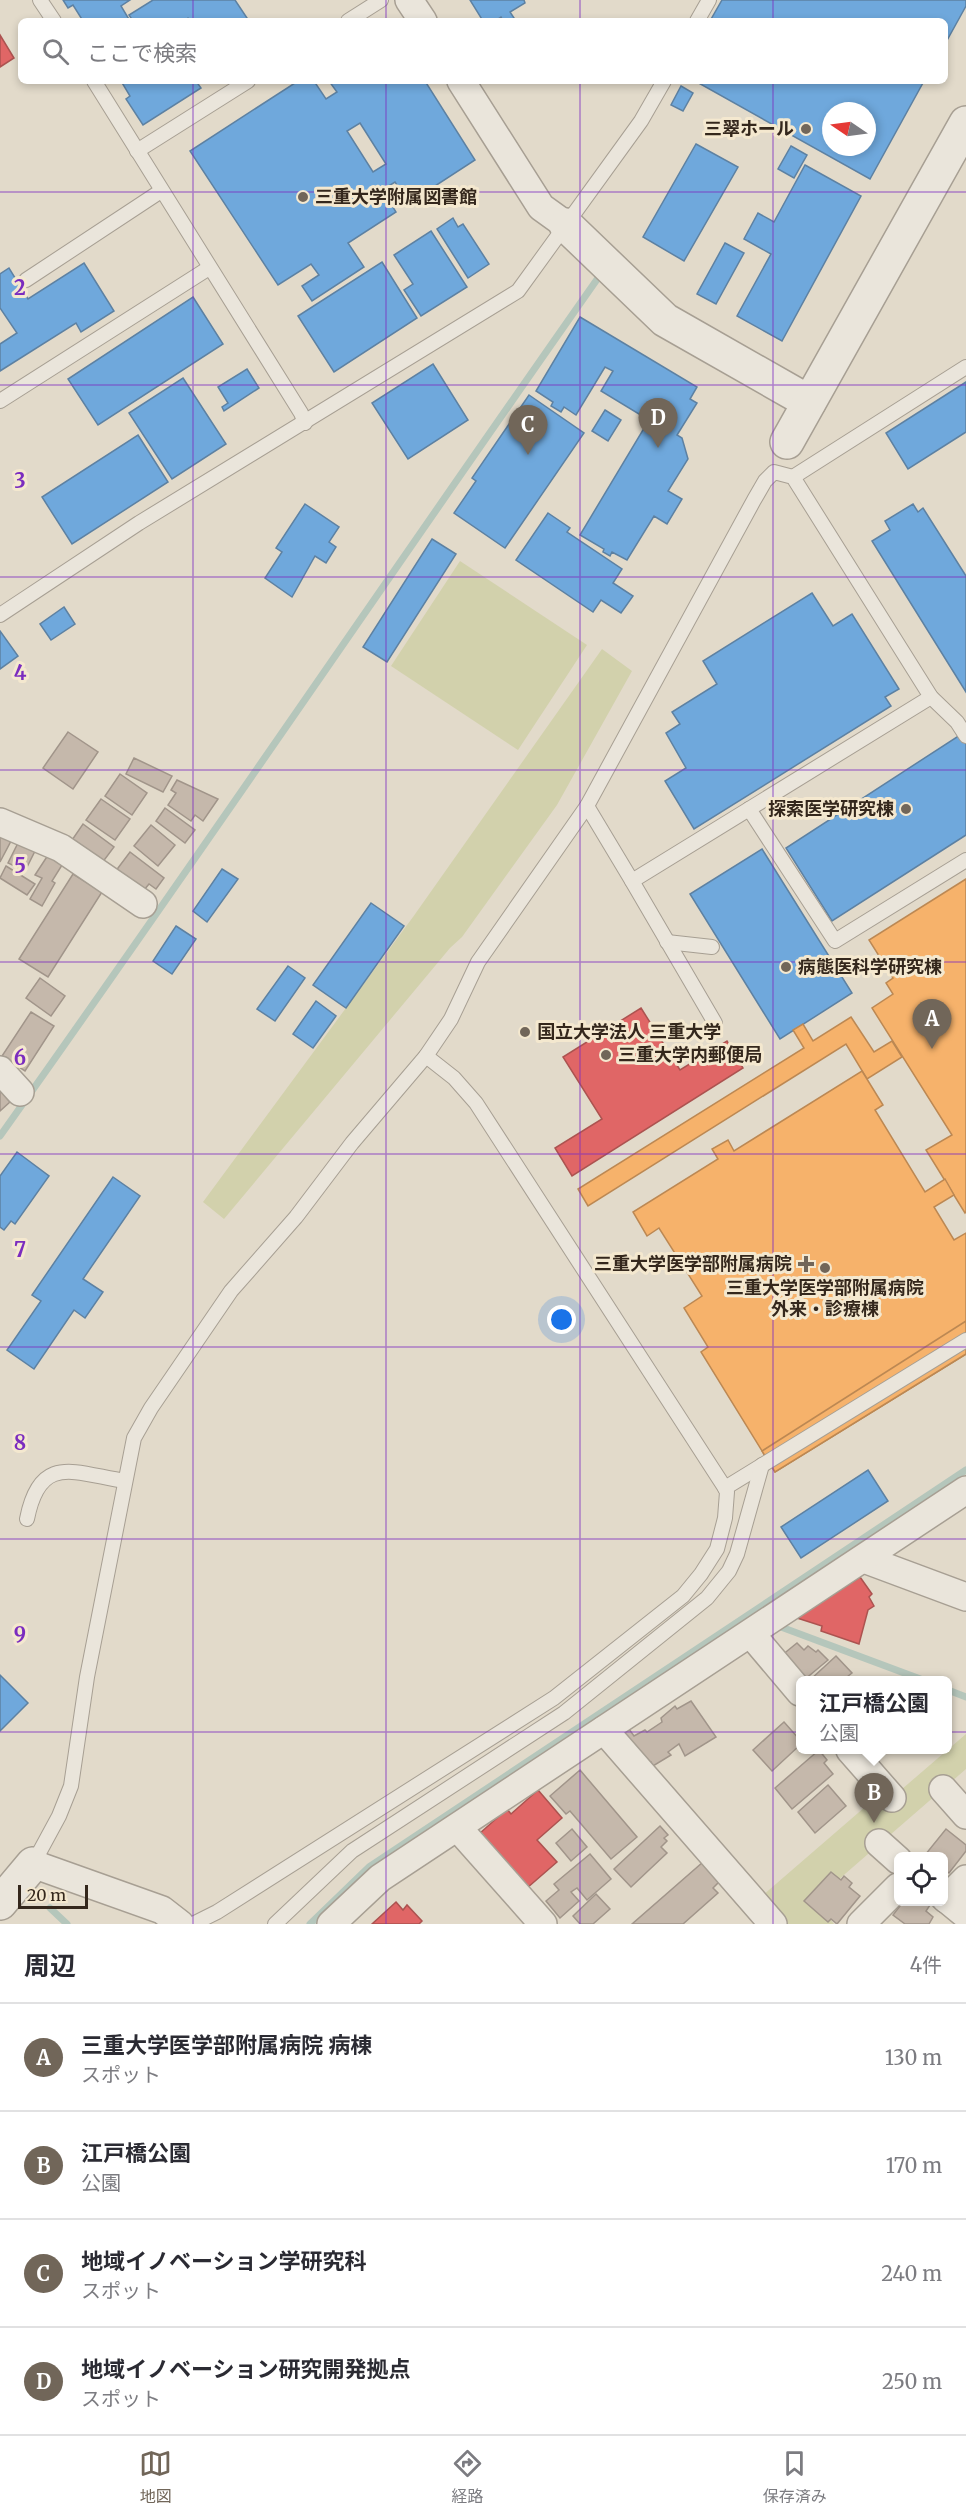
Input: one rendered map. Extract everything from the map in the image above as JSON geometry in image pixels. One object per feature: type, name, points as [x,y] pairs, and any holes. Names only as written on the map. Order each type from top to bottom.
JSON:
[{"type":"street","points":[[410,0],[421,18]]},
{"type":"street","points":[[463,84],[541,207],[566,225],[665,320],[809,402]]},
{"type":"street","points":[[787,442],[966,123]]},
{"type":"street","points":[[0,822],[61,848],[143,904]]},
{"type":"street","points":[[0,1070],[20,1092]]},
{"type":"street","points":[[332,1924],[380,1878],[966,1490]]},
{"type":"street","points":[[864,1558],[966,1597]]},
{"type":"street","points":[[750,1634],[796,1686]]},
{"type":"street","points":[[604,1730],[773,1924]]},
{"type":"street","points":[[854,1754],[892,1798]]},
{"type":"street","points":[[943,1789],[966,1815]]},
{"type":"street","points":[[458,1828],[543,1924]]},
{"type":"street","points":[[0,1903],[33,1864],[192,1922]]},
{"type":"street","points":[[952,1904],[966,1879]]},
{"type":"street","points":[[861,1924],[894,1891]]},
{"type":"lane","points":[[40,0],[52,18]]},
{"type":"lane","points":[[353,18],[381,0]]},
{"type":"lane","points":[[700,18],[709,0]]},
{"type":"lane","points":[[96,84],[301,412],[305,423]]},
{"type":"lane","points":[[137,151],[243,84]]},
{"type":"lane","points":[[0,615],[139,523],[518,291],[641,121],[662,84]]},
{"type":"lane","points":[[26,280],[161,190]]},
{"type":"lane","points":[[0,401],[209,268]]},
{"type":"lane","points":[[793,477],[966,367]]},
{"type":"lane","points":[[33,1864],[59,1816],[71,1786],[87,1677],[134,1438],[151,1408],[231,1292],[426,1056],[451,1019],[478,962],[587,806],[765,481],[774,472],[793,477],[931,697],[957,722],[966,736]]},
{"type":"lane","points":[[632,881],[931,697]]},
{"type":"lane","points":[[587,806],[715,1023]]},
{"type":"lane","points":[[750,808],[836,941],[966,860]]},
{"type":"lane","points":[[667,942],[712,947]]},
{"type":"lane","points":[[192,1922],[217,1912],[554,1698],[683,1596],[717,1549],[726,1512],[725,1488],[476,1103],[454,1078],[426,1056]]},
{"type":"lane","points":[[725,1488],[966,1340]]},
{"type":"lane","points":[[275,1924],[352,1851],[564,1713],[707,1598],[729,1570],[737,1554],[762,1465]]},
{"type":"lane","points":[[27,1519],[32,1495],[44,1479],[52,1473],[68,1472],[124,1481]]},
{"type":"lane","points":[[192,1922],[217,1924]]},
{"type":"green space","points":[[460,561],[587,645],[518,750],[391,666]]},
{"type":"green space","points":[[602,649],[632,671],[557,805],[462,937],[450,948],[224,1219],[203,1202],[413,917]]},
{"type":"green space","points":[[966,1734],[966,1769],[815,1900],[834,1924],[786,1924],[762,1896],[880,1794],[887,1802],[943,1754],[952,1754],[952,1746]]},
{"type":"building: 商業","points":[[0,35],[14,58],[0,67]]},
{"type":"building: 商業","points":[[641,1008],[680,1070],[727,1041],[743,1068],[572,1176],[555,1148],[602,1119],[563,1057]]},
{"type":"building: 商業","points":[[860,1577],[872,1594],[869,1597],[874,1606],[868,1610],[859,1644],[821,1631],[822,1626],[797,1618]]},
{"type":"building: 商業","points":[[538,1790],[562,1818],[537,1840],[557,1862],[527,1888],[479,1834],[507,1809],[511,1814]]},
{"type":"building: 商業","points":[[396,1902],[403,1910],[407,1905],[422,1921],[419,1924],[372,1924]]},
{"type":"building: 教育","points":[[63,0],[130,0],[121,6],[128,18],[81,18],[73,5],[68,8]]},
{"type":"building: 教育","points":[[153,0],[235,0],[247,18],[131,18],[129,15]]},
{"type":"building: 教育","points":[[470,0],[524,0],[525,3],[510,12],[514,18],[481,18]]},
{"type":"building: 教育","points":[[722,0],[966,0],[966,6],[948,39],[948,18],[712,18]]},
{"type":"building: 教育","points":[[123,84],[198,84],[201,88],[143,125],[126,99],[130,96]]},
{"type":"building: 教育","name":"三重大学附属図書館","points":[[293,84],[316,84],[326,99],[337,92],[331,84],[427,84],[475,160],[409,203],[395,182],[382,190],[396,212],[348,243],[364,267],[312,301],[302,286],[319,275],[311,264],[278,285],[190,151]],"holes":[[[360,123],[386,164],[373,172],[347,131]]]},
{"type":"building: 教育","name":"三翠ホール","points":[[700,84],[922,84],[870,179],[829,156],[876,156],[876,102],[822,102],[822,152]]},
{"type":"building: 教育","points":[[681,86],[693,93],[683,111],[671,105]]},
{"type":"building: 教育","points":[[696,144],[738,167],[684,261],[643,237]]},
{"type":"building: 教育","points":[[791,146],[807,155],[794,178],[778,169]]},
{"type":"building: 教育","points":[[805,165],[861,196],[782,341],[737,316],[771,254],[744,239],[758,213],[774,222]]},
{"type":"building: 教育","points":[[453,218],[458,227],[463,224],[489,264],[468,278],[437,229]]},
{"type":"building: 教育","points":[[431,231],[467,287],[421,316],[404,290],[413,284],[394,255]]},
{"type":"building: 教育","points":[[725,243],[744,253],[716,304],[697,294]]},
{"type":"building: 教育","points":[[382,262],[417,318],[334,372],[298,316]]},
{"type":"building: 教育","points":[[84,263],[114,311],[81,332],[76,323],[0,371],[0,344],[17,333],[0,308],[0,274],[9,268],[28,299]]},
{"type":"building: 教育","points":[[193,297],[223,344],[98,425],[68,379]]},
{"type":"building: 教育","points":[[580,317],[697,387],[690,399],[697,403],[677,435],[682,438],[688,459],[668,491],[682,499],[667,524],[654,516],[627,560],[612,552],[610,556],[603,552],[604,549],[580,535],[649,420],[601,391],[613,371],[605,367],[576,415],[564,407],[561,412],[551,406],[553,402],[536,391]]},
{"type":"building: 教育","points":[[433,364],[468,420],[408,459],[372,403]]},
{"type":"building: 教育","points":[[247,369],[259,388],[224,411],[222,407],[228,403],[218,387]]},
{"type":"building: 教育","points":[[183,378],[226,444],[172,479],[129,413]]},
{"type":"building: 教育","points":[[966,382],[966,432],[908,469],[886,433]]},
{"type":"building: 教育","points":[[529,395],[584,433],[505,548],[454,513],[476,481],[472,478]]},
{"type":"building: 教育","points":[[605,410],[621,420],[608,441],[592,431]]},
{"type":"building: 教育","points":[[138,435],[168,482],[72,544],[42,497]]},
{"type":"building: 教育","points":[[305,504],[339,527],[329,542],[336,547],[326,563],[315,556],[292,597],[265,578],[282,552],[276,548]]},
{"type":"building: 教育","points":[[913,504],[918,512],[923,508],[966,576],[966,692],[872,541],[890,530],[885,521]]},
{"type":"building: 教育","points":[[548,513],[570,528],[567,532],[622,569],[613,583],[633,596],[621,613],[601,600],[593,612],[516,560]]},
{"type":"building: 教育","points":[[432,539],[456,554],[387,662],[363,647]]},
{"type":"building: 教育","points":[[812,593],[833,626],[852,614],[899,689],[885,697],[891,706],[694,829],[665,781],[686,768],[666,733],[680,724],[672,712],[717,684],[703,661]]},
{"type":"building: 教育","points":[[64,607],[75,624],[51,640],[40,624]]},
{"type":"building: 教育","points":[[0,631],[18,656],[0,669]]},
{"type":"building: 教育","name":"探索医学研究棟","points":[[960,735],[966,743],[966,835],[832,921],[786,848]]},
{"type":"building: 教育","name":"病態医科学研究棟","points":[[762,849],[852,993],[780,1039],[690,894]]},
{"type":"building: 教育","points":[[222,869],[238,879],[207,922],[193,911]]},
{"type":"building: 教育","points":[[371,903],[404,926],[346,1008],[313,985]]},
{"type":"building: 教育","points":[[176,926],[196,939],[172,974],[153,961]]},
{"type":"building: 教育","points":[[288,966],[305,978],[275,1021],[257,1009]]},
{"type":"building: 教育","points":[[316,1001],[336,1016],[313,1048],[293,1034]]},
{"type":"building: 教育","points":[[17,1152],[49,1176],[15,1224],[11,1221],[4,1230],[0,1227],[0,1176]]},
{"type":"building: 教育","points":[[113,1177],[140,1196],[83,1279],[103,1292],[85,1318],[74,1310],[34,1369],[7,1350],[41,1301],[32,1295]]},
{"type":"building: 教育","points":[[868,1470],[888,1501],[801,1558],[781,1527]]},
{"type":"building: 教育","points":[[0,1675],[28,1703],[0,1731]]},
{"type":"building: 医療","points":[[966,879],[965,1213],[926,1150],[952,1135],[872,1008],[893,994],[886,983],[893,978],[869,940]]},
{"type":"building: 医療","points":[[851,1017],[874,1052],[892,1041],[902,1057],[867,1079],[846,1044],[588,1206],[578,1189],[804,1048],[793,1030],[803,1024],[813,1041]]},
{"type":"building: 医療","name":"三重大学医学部附属病院 外来・診療棟","points":[[862,1071],[883,1105],[875,1110],[925,1192],[945,1179],[954,1195],[934,1207],[954,1240],[966,1233],[966,1354],[775,1472],[701,1352],[708,1347],[684,1308],[702,1296],[659,1228],[647,1236],[633,1212],[718,1159],[712,1149],[728,1140],[734,1151]]},
{"type":"building: 医療","points":[[966,1321],[966,1354],[775,1472],[762,1451]]},
{"type":"building: その他","points":[[68,732],[98,752],[73,789],[43,768]]},
{"type":"building: その他","points":[[134,758],[172,776],[163,792],[126,774]]},
{"type":"building: その他","points":[[120,774],[147,793],[132,815],[105,796]]},
{"type":"building: その他","points":[[177,780],[218,799],[203,821],[195,815],[191,821],[168,805],[176,793],[171,790]]},
{"type":"building: その他","points":[[101,799],[130,819],[115,840],[86,820]]},
{"type":"building: その他","points":[[165,808],[195,830],[185,843],[156,821]]},
{"type":"building: その他","points":[[83,824],[114,847],[102,863],[72,840]]},
{"type":"building: その他","points":[[151,825],[175,845],[158,866],[134,846]]},
{"type":"building: その他","points":[[0,836],[11,841],[0,862]]},
{"type":"building: その他","points":[[20,839],[37,847],[25,871],[8,863]]},
{"type":"building: その他","points":[[50,852],[64,862],[52,881],[55,883],[42,906],[30,899],[42,878],[35,875]]},
{"type":"building: その他","points":[[130,852],[164,878],[156,889],[149,884],[144,890],[112,876]]},
{"type":"building: その他","points":[[6,866],[35,884],[27,895],[0,878]]},
{"type":"building: その他","points":[[73,874],[102,892],[48,977],[19,959]]},
{"type":"building: その他","points":[[40,978],[65,996],[51,1016],[26,998]]},
{"type":"building: その他","points":[[31,1012],[54,1026],[25,1071],[2,1056]]},
{"type":"building: その他","points":[[0,1090],[10,1102],[0,1111]]},
{"type":"building: その他","points":[[797,1643],[804,1650],[808,1646],[816,1652],[818,1650],[828,1660],[809,1676],[800,1676],[781,1656]]},
{"type":"building: その他","points":[[836,1656],[852,1673],[848,1676],[814,1676]]},
{"type":"building: その他","points":[[691,1701],[716,1737],[685,1756],[679,1744],[668,1752],[671,1755],[653,1766],[651,1762],[647,1764],[621,1735],[629,1729],[634,1736],[645,1730],[647,1732],[662,1722],[661,1718],[675,1706],[677,1709]]},
{"type":"building: その他","points":[[784,1722],[796,1736],[796,1749],[772,1771],[753,1750]]},
{"type":"building: その他","points":[[814,1754],[822,1754],[827,1760],[824,1763],[833,1774],[792,1809],[775,1788]]},
{"type":"building: その他","points":[[580,1770],[637,1837],[611,1859],[570,1811],[566,1814],[550,1796]]},
{"type":"building: その他","points":[[828,1785],[846,1806],[815,1833],[798,1812]]},
{"type":"building: その他","points":[[660,1826],[668,1835],[664,1838],[667,1841],[661,1847],[667,1853],[631,1887],[614,1869]]},
{"type":"building: その他","points":[[572,1829],[587,1847],[571,1861],[556,1843]]},
{"type":"building: その他","points":[[946,1829],[966,1845],[966,1851],[949,1873],[948,1852],[927,1852]]},
{"type":"building: その他","points":[[590,1854],[611,1879],[587,1900],[577,1888],[571,1892],[579,1901],[560,1918],[546,1901],[559,1890],[554,1884]]},
{"type":"building: その他","points":[[703,1862],[720,1881],[713,1888],[718,1893],[683,1924],[632,1924]]},
{"type":"building: その他","points":[[831,1872],[841,1880],[844,1876],[852,1883],[849,1887],[860,1896],[837,1924],[831,1919],[828,1922],[804,1901]]},
{"type":"building: その他","points":[[596,1894],[610,1909],[593,1924],[580,1924],[573,1916]]},
{"type":"building: その他","points":[[900,1906],[929,1906],[926,1911],[933,1917],[929,1924],[905,1924],[893,1915]]},
{"type":"waterway","points":[[0,1136],[598,278]]},
{"type":"waterway","points":[[310,1924],[369,1867],[966,1470]]},
{"type":"waterway","points":[[781,1627],[912,1676]]},
{"type":"waterway","points":[[952,1692],[966,1697]]},
{"type":"waterway","points":[[50,1908],[67,1924]]},
{"type":"place","name":"三翠ホール","points":[[806,129]]},
{"type":"place","name":"三重大学附属図書館","points":[[303,197]]},
{"type":"place","name":"地域イノベーション研究開発拠点","points":[[658,448]]},
{"type":"place","name":"地域イノベーション学研究科","points":[[528,455]]},
{"type":"place","name":"探索医学研究棟","points":[[906,809]]},
{"type":"place","name":"病態医科学研究棟","points":[[786,967]]},
{"type":"place","name":"国立大学法人 三重大学","points":[[525,1032]]},
{"type":"place","name":"三重大学医学部附属病院 病棟","points":[[932,1049]]},
{"type":"place","name":"三重大学内郵便局","points":[[606,1055]]},
{"type":"place","name":"三重大学医学部附属病院","points":[[806,1264]]},
{"type":"place","name":"三重大学医学部附属病院 外来・診療棟","points":[[825,1268]]},
{"type":"place","name":"江戸橋公園","points":[[874,1823]]}]
